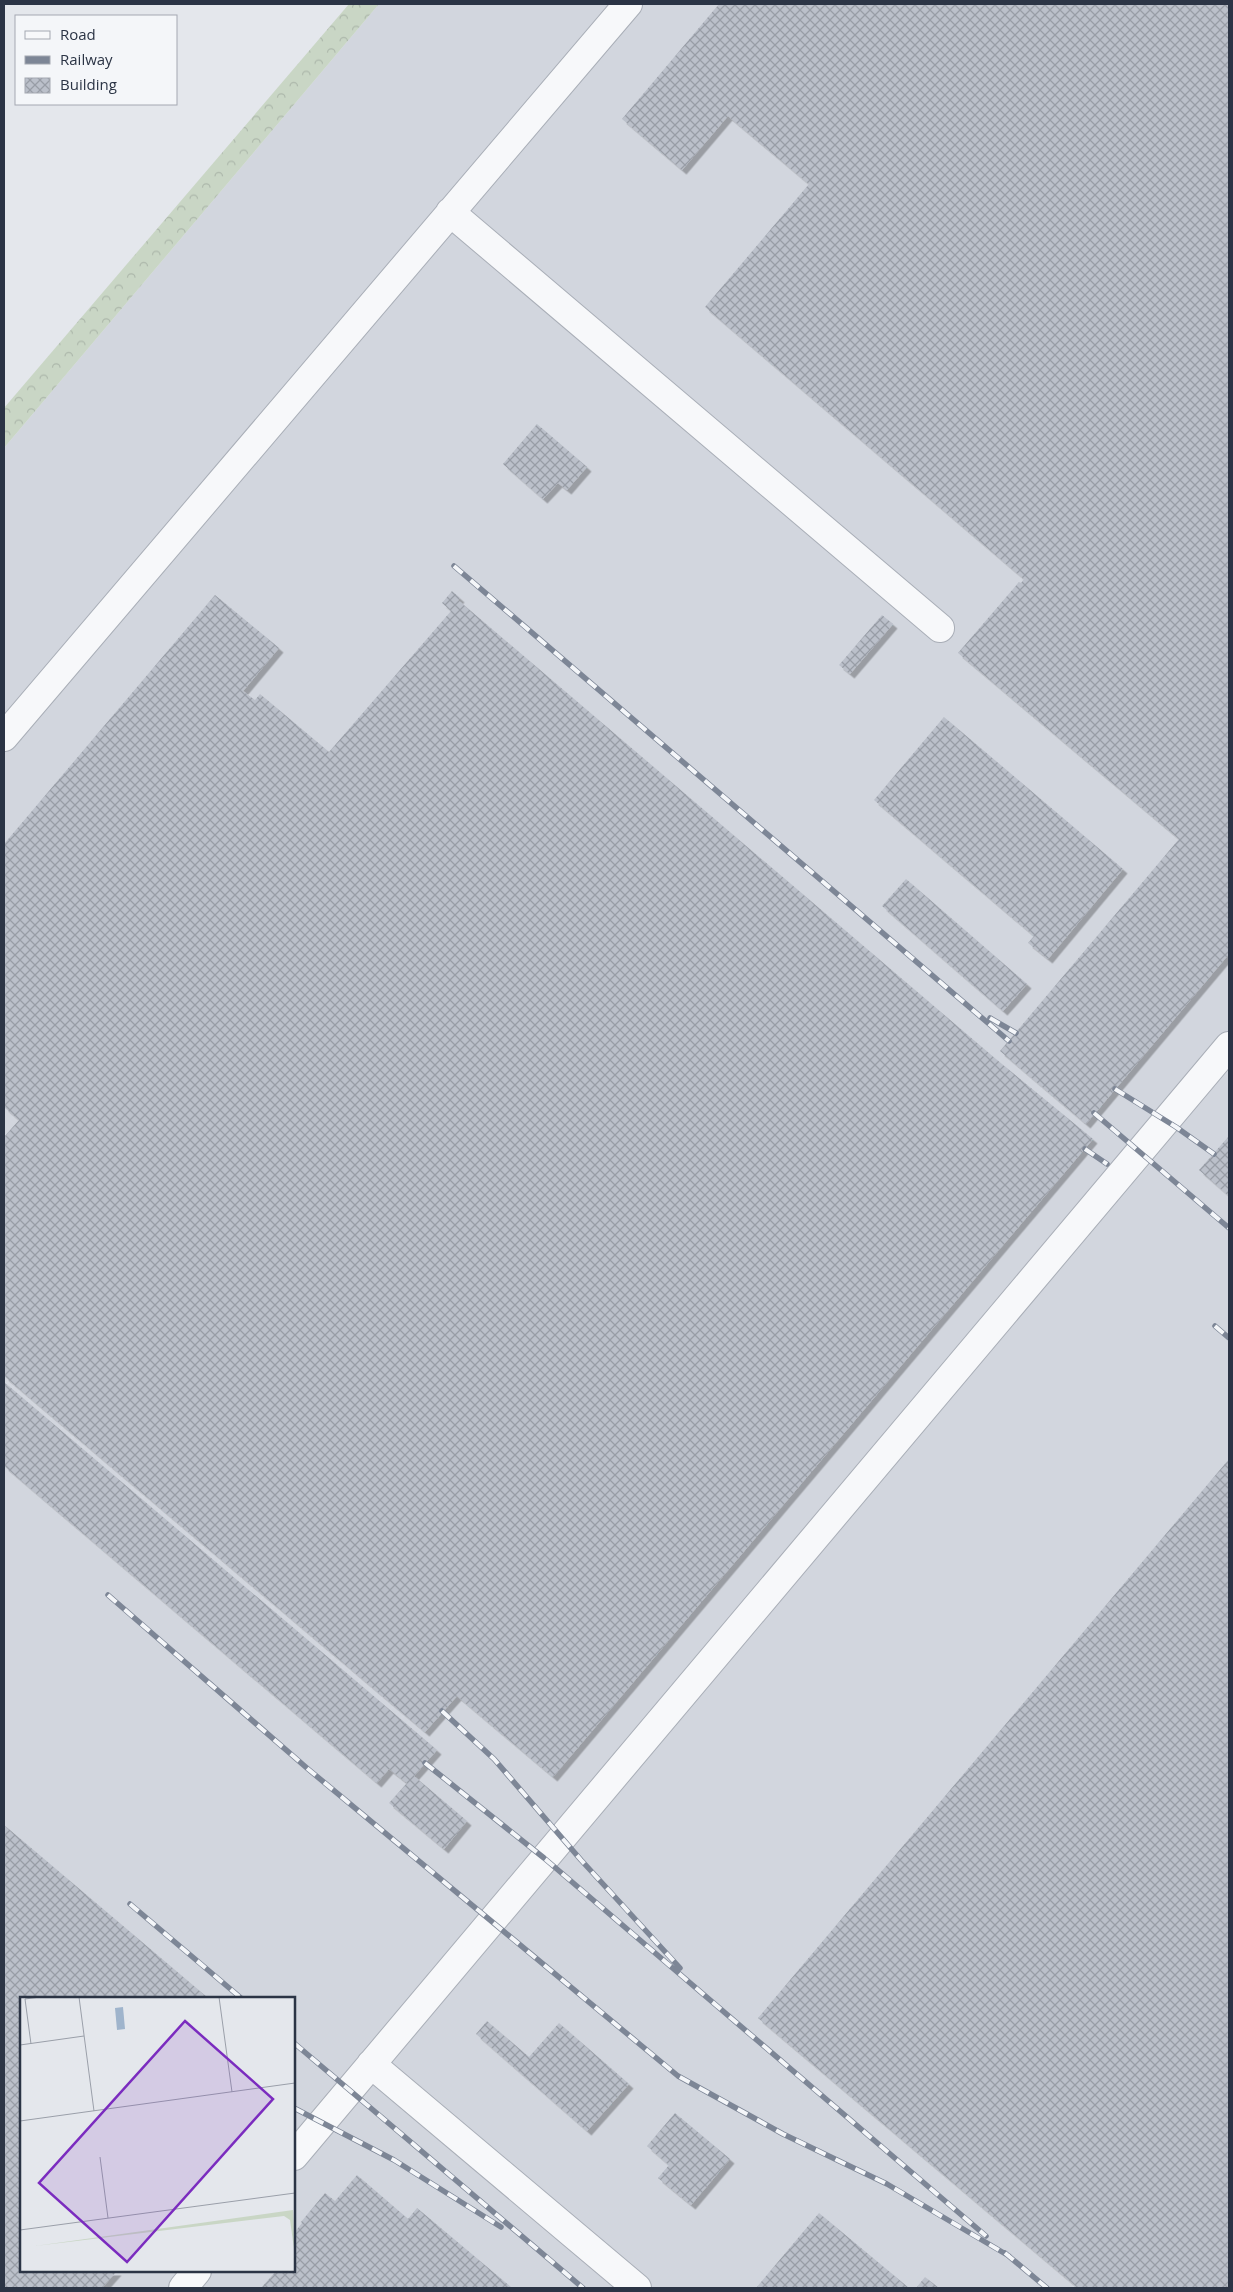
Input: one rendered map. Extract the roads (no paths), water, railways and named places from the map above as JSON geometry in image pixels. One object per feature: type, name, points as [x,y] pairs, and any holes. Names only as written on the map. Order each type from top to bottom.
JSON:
[{"type":"lane","points":[[4,736],[628,4]]},
{"type":"lane","points":[[450,212],[940,628]]},
{"type":"lane","points":[[295,2155],[1229,1046]]},
{"type":"lane","points":[[371,2064],[637,2288]]},
{"type":"lane","points":[[183,2288],[196,2272]]},
{"type":"railway","points":[[454,566],[1009,1041]]},
{"type":"railway","points":[[990,1018],[1016,1033]]},
{"type":"railway","points":[[1115,1089],[1176,1127],[1214,1154]]},
{"type":"railway","points":[[1094,1113],[1229,1228]]},
{"type":"railway","points":[[1085,1149],[1107,1164]]},
{"type":"railway","points":[[1215,1326],[1229,1338]]},
{"type":"railway","points":[[108,1595],[308,1769],[678,2076],[783,2134],[887,2184],[1009,2256]]},
{"type":"railway","points":[[442,1711],[494,1759],[581,1860],[680,1968]]},
{"type":"railway","points":[[425,1763],[544,1858],[986,2236]]},
{"type":"railway","points":[[130,1904],[240,1997]]},
{"type":"railway","points":[[295,2044],[583,2288]]},
{"type":"railway","points":[[295,2109],[394,2160],[501,2227]]},
{"type":"railway","points":[[1005,2253],[1047,2288]]}]
